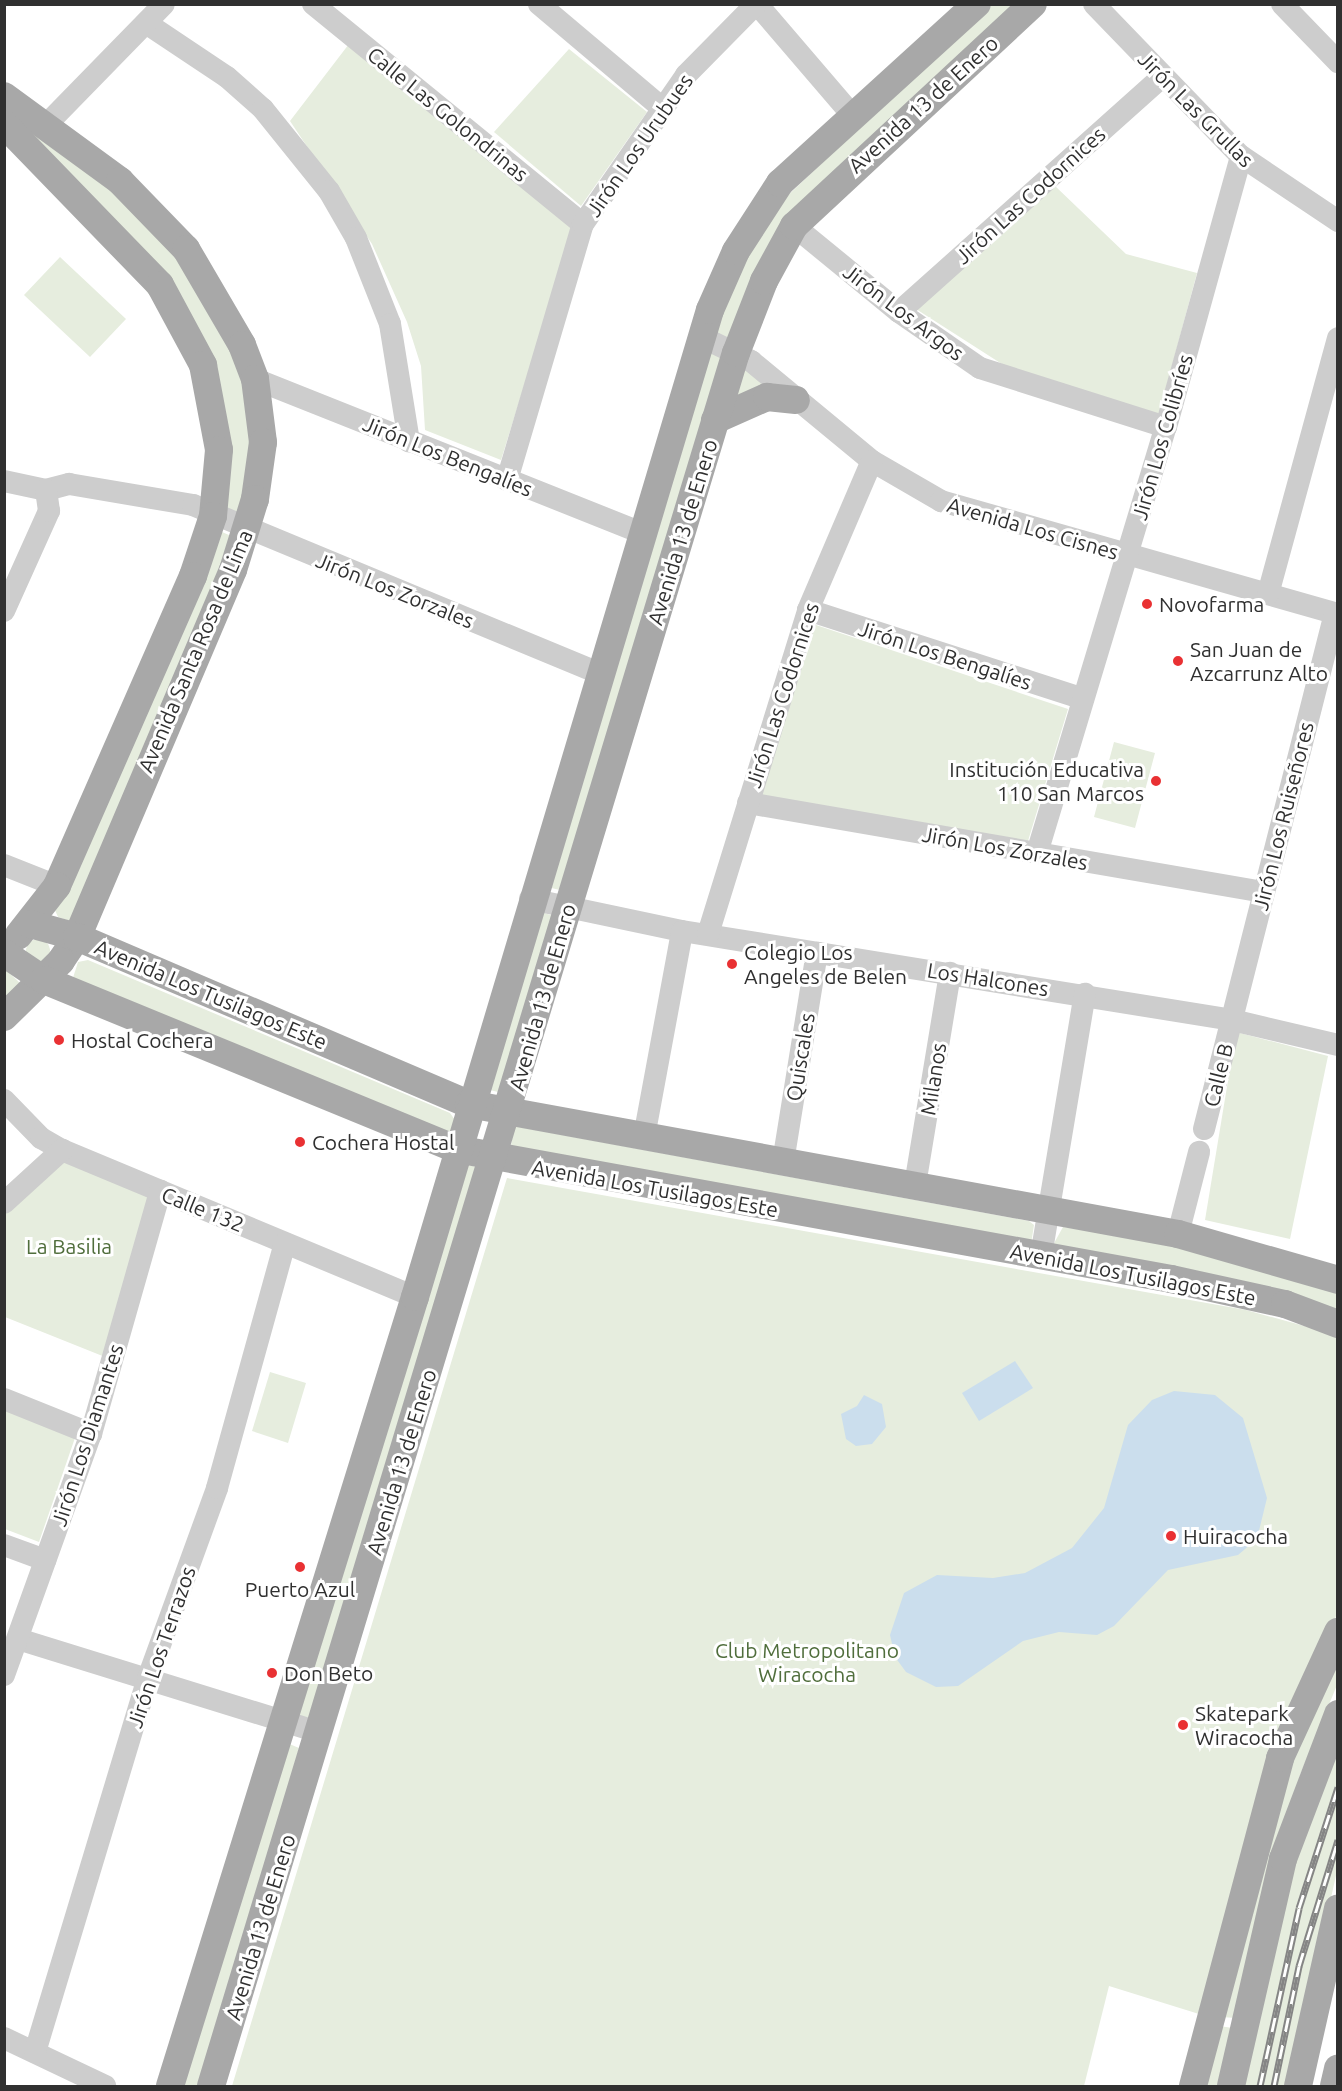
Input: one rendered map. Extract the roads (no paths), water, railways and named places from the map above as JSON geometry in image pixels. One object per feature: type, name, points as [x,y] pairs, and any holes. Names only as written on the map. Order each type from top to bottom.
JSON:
[{"type":"main road","name":"Avenida 13 de Enero","points":[[170,2086],[282,1719],[415,1297],[530,899],[588,668],[642,533],[702,337],[754,218],[780,183],[977,4]]},
{"type":"main road","name":"Avenida 13 de Enero","points":[[211,2086],[494,1159],[736,353],[764,280],[795,226],[1033,4]]},
{"type":"main road","name":"Avenida Santa Rosa de Lima","points":[[4,96],[120,181],[186,249],[232,324],[255,380],[263,442],[246,529],[77,937],[44,980],[4,1017]]},
{"type":"main road","name":"Avenida Santa Rosa de Lima","points":[[4,124],[71,198],[139,260],[191,339],[216,417],[219,450],[213,516],[193,576],[57,886],[30,924],[4,952]]},
{"type":"main road","points":[[716,420],[766,397],[796,399]]},
{"type":"main road","name":"Avenida Los Tusilagos Este","points":[[30,924],[77,937],[470,1104],[1179,1234],[1338,1280]]},
{"type":"main road","name":"Avenida Los Tusilagos Este","points":[[4,952],[44,980],[456,1149],[494,1159],[1041,1256],[1266,1299],[1338,1324]]},
{"type":"main road","points":[[1193,2086],[1280,1758],[1338,1632]]},
{"type":"main road","points":[[1231,2086],[1283,1859],[1338,1714]]},
{"type":"main road","points":[[1298,2086],[1338,1908]]},
{"type":"main road","points":[[1334,2086],[1338,2068]]},
{"type":"street","points":[[45,126],[164,4]]},
{"type":"street","name":"Calle Las Golondrinas","points":[[313,4],[583,224]]},
{"type":"street","points":[[539,4],[661,107]]},
{"type":"street","points":[[756,4],[853,116]]},
{"type":"street","name":"Jirón Los Urubues","points":[[507,480],[583,224],[661,107],[756,4]]},
{"type":"street","name":"Jirón Las Grullas","points":[[1094,4],[1162,77],[1241,156],[1338,221]]},
{"type":"street","points":[[1282,4],[1338,62]]},
{"type":"street","points":[[147,23],[227,77],[262,109],[329,191],[356,238],[390,324],[409,441]]},
{"type":"street","name":"Jirón Las Codornices","points":[[899,312],[1162,77]]},
{"type":"street","name":"Jirón Los Colibríes","points":[[1036,853],[1166,427],[1241,156]]},
{"type":"street","name":"Jirón Los Argos","points":[[795,226],[899,312],[997,375],[1166,427]]},
{"type":"street","name":"Avenida Los Cisnes","points":[[702,337],[736,353],[872,461],[963,510],[1336,613]]},
{"type":"street","points":[[1268,594],[1338,338]]},
{"type":"street","name":"Jirón Los Bengalíes","points":[[255,380],[642,533]]},
{"type":"street","name":"Jirón Las Codornices","points":[[708,934],[808,610],[872,461]]},
{"type":"street","points":[[4,482],[46,490],[49,511],[4,610]]},
{"type":"street","name":"Jirón Los Zorzales","points":[[46,490],[69,484],[193,505],[213,516],[588,668]]},
{"type":"street","name":"Jirón Los Bengalíes","points":[[808,610],[1083,699]]},
{"type":"street","name":"Jirón Los Ruiseñores","points":[[1232,1020],[1336,613]]},
{"type":"street","name":"Jirón Los Zorzales","points":[[748,803],[1263,892]]},
{"type":"street","points":[[4,865],[57,886]]},
{"type":"street","name":"Los Halcones","points":[[530,899],[682,931],[1085,994],[1232,1020],[1338,1045]]},
{"type":"street","points":[[644,1137],[682,931]]},
{"type":"street","name":"Quiscales","points":[[783,1162],[817,953]]},
{"type":"street","name":"Milanos","points":[[915,1185],[950,973]]},
{"type":"street","points":[[1041,1256],[1085,994]]},
{"type":"street","name":"Calle B","points":[[1204,1129],[1232,1020]]},
{"type":"street","name":"Calle 132","points":[[4,1100],[40,1138],[62,1150],[415,1297]]},
{"type":"street","points":[[4,1203],[62,1150]]},
{"type":"street","points":[[1179,1234],[1198,1152]]},
{"type":"street","name":"Jirón Los Diamantes","points":[[4,1675],[91,1434],[160,1191]]},
{"type":"street","name":"Jirón Los Terrazos","points":[[35,2052],[148,1678],[217,1488],[285,1243]]},
{"type":"street","points":[[4,1399],[91,1434]]},
{"type":"street","points":[[4,1545],[45,1560]]},
{"type":"street","points":[[18,1639],[319,1732]]},
{"type":"street","points":[[4,2038],[105,2086]]},
{"type":"water","points":[[1015,1361],[1033,1388],[979,1421],[962,1393]]},
{"type":"water","name":"Huiracocha","points":[[1174,1391],[1215,1395],[1243,1418],[1267,1498],[1257,1539],[1238,1555],[1168,1570],[1114,1626],[1097,1635],[1059,1632],[1023,1641],[958,1686],[936,1687],[906,1672],[895,1657],[890,1635],[904,1593],[937,1575],[993,1578],[1025,1573],[1072,1548],[1104,1508],[1128,1425],[1152,1400]]},
{"type":"water","points":[[864,1395],[882,1404],[886,1427],[872,1444],[856,1446],[846,1439],[841,1414],[857,1406]]},
{"type":"railway","points":[[1260,2086],[1299,1908],[1338,1787]]},
{"type":"railway","points":[[1274,2086],[1299,1966],[1338,1840]]},
{"type":"place","name":"Novofarma","points":[[1147,604]]},
{"type":"place","name":"San Juan de Azcarrunz Alto","points":[[1178,661]]},
{"type":"place","name":"Institución Educativa 110 San Marcos","points":[[1156,781]]},
{"type":"place","name":"Colegio Los Angeles de Belen","points":[[732,964]]},
{"type":"place","name":"Hostal Cochera","points":[[59,1040]]},
{"type":"place","name":"Cochera Hostal","points":[[300,1142]]},
{"type":"place","name":"Huiracocha","points":[[1171,1536]]},
{"type":"place","name":"Puerto Azul","points":[[300,1567]]},
{"type":"place","name":"Don Beto","points":[[272,1673]]},
{"type":"place","name":"Skatepark Wiracocha","points":[[1183,1725]]},
{"type":"park label","name":"La Basilia","points":[[69,1246]]},
{"type":"park label","name":"Club Metropolitano Wiracocha","points":[[807,1662]]}]
